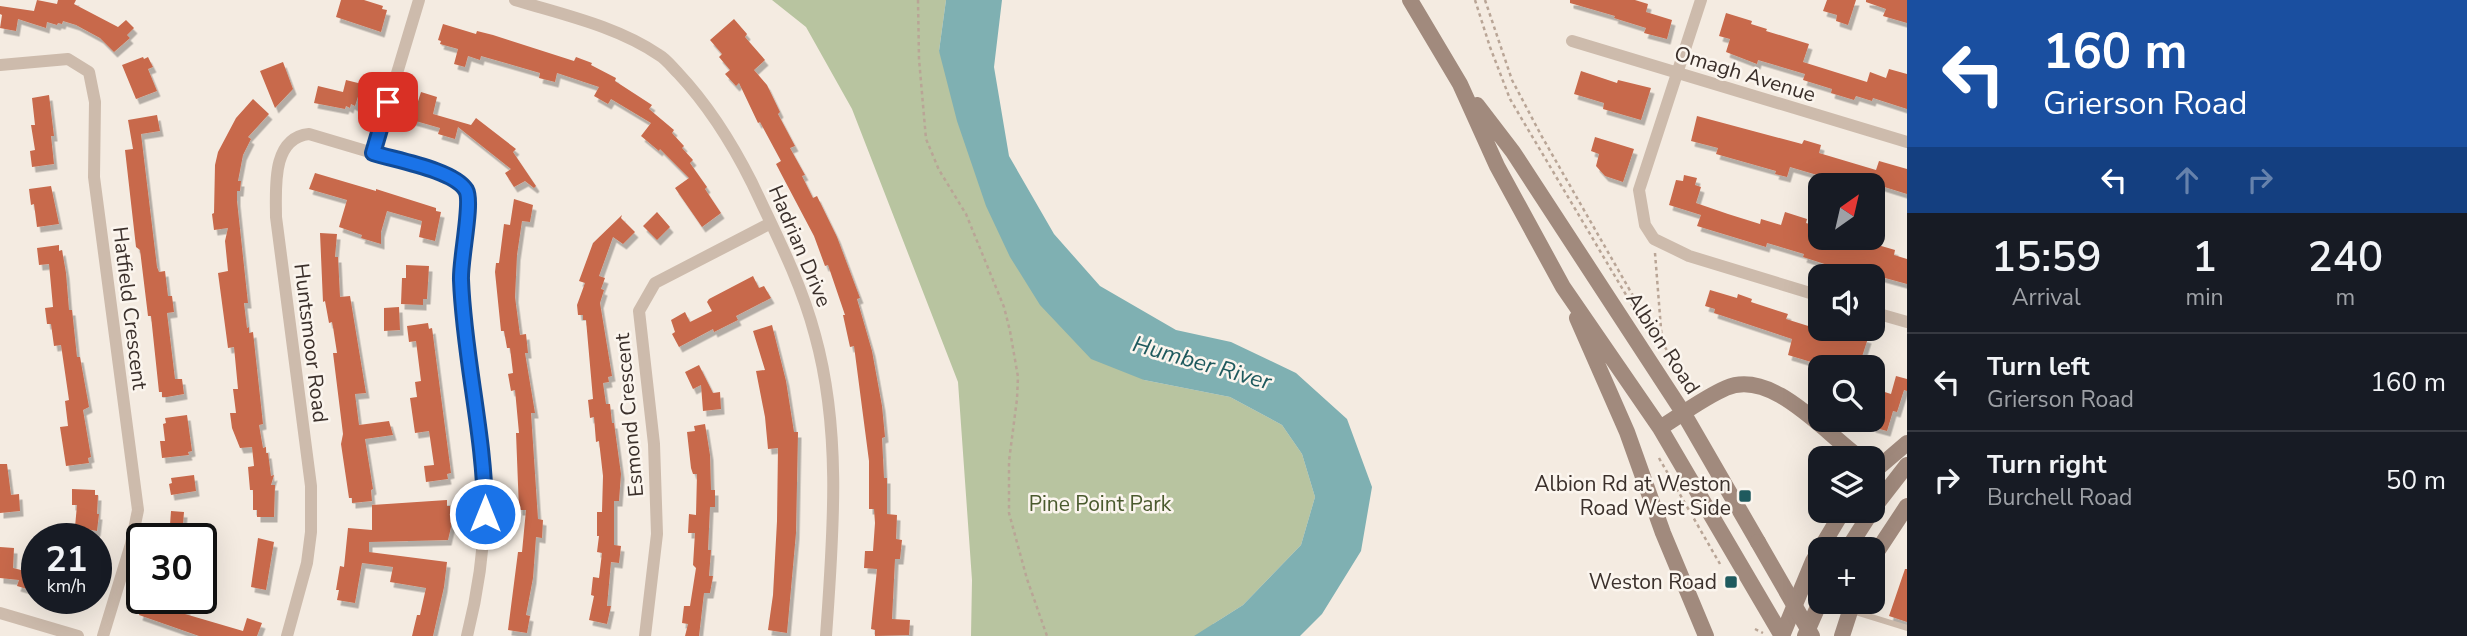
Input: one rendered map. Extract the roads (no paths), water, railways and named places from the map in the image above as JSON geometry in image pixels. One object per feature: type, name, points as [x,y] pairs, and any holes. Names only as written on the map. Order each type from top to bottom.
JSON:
[{"type":"main road","name":"Albion Road","points":[[1410,0],[1460,84],[1497,166],[1563,287],[1660,428],[1744,571],[1776,635]]},
{"type":"main road","name":"Albion Road","points":[[1460,84],[1513,152],[1684,414],[1812,636]]},
{"type":"main road","points":[[1563,287],[1627,432],[1663,533],[1706,636]]},
{"type":"main road","points":[[1660,428],[1735,386],[1751,384],[1791,402],[1845,446]]},
{"type":"main road","points":[[1885,460],[1907,443]]},
{"type":"main road","points":[[1885,494],[1907,465]]},
{"type":"main road","points":[[1885,544],[1900,526],[1907,506]]},
{"type":"main road","points":[[1776,635],[1813,561],[1836,523]]},
{"type":"main road","points":[[1805,636],[1815,614]]},
{"type":"main road","points":[[1842,636],[1849,614]]},
{"type":"street","points":[[373,153],[419,0]]},
{"type":"street","name":"Hadrian Drive","points":[[515,0],[611,29],[661,56],[698,94],[738,156],[771,223],[802,295],[815,334],[827,388],[832,442],[831,563],[826,636]]},
{"type":"street","points":[[1701,0],[1639,190],[1645,225],[1654,240],[1689,256],[1808,292]]},
{"type":"street","name":"Omagh Avenue","points":[[1572,41],[1907,142]]},
{"type":"street","name":"Hatfield Crescent","points":[[0,65],[68,59],[89,72],[93,92],[94,177],[138,510],[131,544],[103,636]]},
{"type":"street","name":"Huntsmoor Road","points":[[287,636],[309,552],[311,486],[276,217],[276,184],[280,157],[289,142],[309,134],[456,180],[466,190],[469,198],[463,240],[462,295],[485,485],[483,552],[478,591],[467,636]]},
{"type":"street","name":"Esmond Crescent","points":[[645,636],[657,534],[654,444],[639,311],[655,283],[771,223]]},
{"type":"street","points":[[1885,316],[1907,322]]},
{"type":"street","points":[[0,613],[78,636]]},
{"type":"lane","points":[[1872,614],[1907,628]]},
{"type":"water","name":"Humber River","points":[[946,0],[1002,0],[994,67],[1009,156],[1054,234],[1100,286],[1176,330],[1231,342],[1296,373],[1347,419],[1372,487],[1361,551],[1322,614],[1300,636],[1194,636],[1243,605],[1301,545],[1315,497],[1302,454],[1282,425],[1230,397],[1144,380],[1091,359],[1040,305],[1010,257],[986,206],[957,121],[939,51]]},
{"type":"place","name":"Albion Rd at Weston Road West Side","points":[[1745,496]]},
{"type":"place","name":"Weston Road","points":[[1731,582]]},
{"type":"park label","name":"Pine Point Park","points":[[1100,504]]}]
